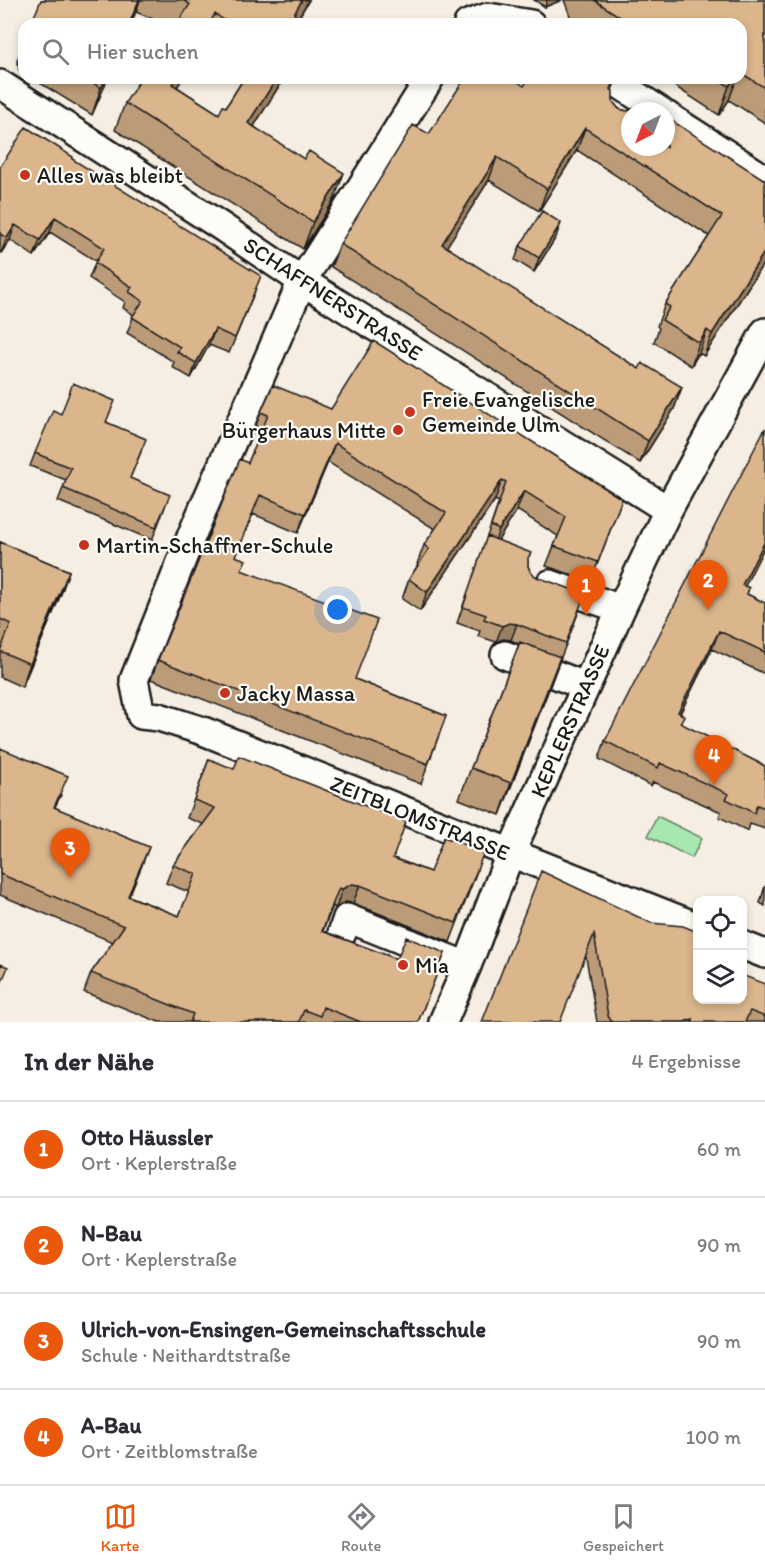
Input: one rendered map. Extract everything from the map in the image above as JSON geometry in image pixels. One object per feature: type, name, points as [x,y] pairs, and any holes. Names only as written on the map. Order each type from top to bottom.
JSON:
[{"type":"street","points":[[482,14],[502,18]]},
{"type":"street","name":"SCHAFFNERSTRASSE","points":[[0,84],[302,281],[668,510]]},
{"type":"street","points":[[302,281],[426,84]]},
{"type":"street","points":[[619,84],[646,102]]},
{"type":"street","points":[[619,118],[634,94]]},
{"type":"street","points":[[675,121],[765,180]]},
{"type":"street","name":"ZEITBLOMSTRASSE","points":[[302,281],[193,532],[134,680],[141,714],[159,717],[203,731],[693,925]]},
{"type":"street","name":"KEPLERSTRASSE","points":[[442,1022],[467,966],[510,854],[621,609],[668,510],[765,332]]},
{"type":"street","points":[[537,579],[621,609]]},
{"type":"street","points":[[505,655],[585,686]]},
{"type":"street","points":[[342,933],[347,918],[467,966]]},
{"type":"street","points":[[747,947],[765,954]]},
{"type":"green space","points":[[657,816],[702,838],[692,858],[648,836]]},
{"type":"building","points":[[41,0],[139,0],[132,18],[34,18]]},
{"type":"building","points":[[182,0],[302,0],[294,14],[300,18],[221,18],[215,14],[213,18],[181,18],[190,4]]},
{"type":"building","points":[[594,0],[765,0],[765,88],[747,77],[747,18],[622,18]]},
{"type":"building","points":[[137,84],[172,84],[219,114],[240,84],[273,84],[248,123],[304,159],[309,151],[344,173],[313,222],[125,103]]},
{"type":"building","points":[[461,84],[521,84],[524,86],[525,84],[613,84],[610,89],[613,91],[613,102],[621,110],[621,151],[585,128],[547,189],[497,157],[442,244],[639,369],[642,363],[682,387],[648,441],[340,244],[413,125],[429,134]]},
{"type":"building","points":[[675,123],[765,180],[765,251],[712,334],[707,330],[699,343],[662,320],[670,307],[665,304],[722,216],[629,156],[675,156]]},
{"type":"building","points":[[26,127],[73,157],[72,159],[261,276],[235,338],[215,329],[196,363],[177,352],[180,347],[132,317],[143,301],[129,292],[132,287],[95,263],[104,248],[55,217],[40,240],[15,225],[7,238],[0,234],[0,167]]},
{"type":"building","points":[[542,211],[561,223],[539,258],[520,246]]},
{"type":"building","points":[[374,341],[622,499],[598,562],[554,546],[566,517],[524,491],[499,530],[491,526],[506,482],[502,480],[427,592],[409,579],[429,549],[424,545],[446,513],[335,443],[305,514],[260,495],[235,556],[246,560],[241,570],[377,620],[355,679],[446,716],[428,764],[158,660],[240,459],[248,463],[268,415],[261,412],[273,385],[331,409]]},
{"type":"building","points":[[73,383],[115,401],[106,422],[146,439],[130,478],[170,495],[156,527],[63,488],[71,468],[35,453],[53,410],[61,414]]},
{"type":"building","points":[[765,428],[765,541],[742,585],[749,588],[747,594],[765,603],[765,652],[719,631],[678,712],[684,716],[680,723],[765,766],[765,808],[757,805],[754,813],[726,799],[729,794],[660,763],[658,768],[605,741]]},
{"type":"building","points":[[487,536],[531,553],[528,566],[531,573],[537,577],[585,594],[566,643],[517,624],[509,623],[502,626],[484,619],[486,615],[463,607]]},
{"type":"building","points":[[0,542],[69,571],[30,664],[0,651],[11,624],[0,619]]},
{"type":"building","points":[[520,642],[560,657],[511,783],[471,768]]},
{"type":"building","points":[[0,748],[68,776],[54,807],[149,847],[128,896],[179,916],[196,874],[173,865],[215,808],[194,800],[209,759],[234,769],[239,756],[406,822],[393,858],[430,872],[444,837],[484,852],[456,923],[360,885],[352,884],[342,889],[339,888],[322,931],[397,959],[406,937],[445,953],[418,1022],[361,1022],[323,1007],[320,1016],[304,1010],[299,1022],[190,1022],[193,1014],[91,973],[124,926],[0,874]]},
{"type":"building","points":[[541,871],[651,923],[683,926],[693,930],[693,1004],[747,1004],[747,977],[765,984],[765,1017],[750,1011],[745,1022],[692,1022],[693,1019],[684,1022],[612,1022],[608,1016],[594,934],[560,1022],[482,1022]]},
{"type":"building","points":[[0,964],[8,967],[0,986]]},
{"type":"place","name":"Alles was bleibt","points":[[25,175]]},
{"type":"place","name":"Freie Evangelische Gemeinde Ulm","points":[[410,412]]},
{"type":"place","name":"Bürgerhaus Mitte","points":[[398,430]]},
{"type":"place","name":"Martin-Schaffner-Schule","points":[[84,545]]},
{"type":"place","name":"N-Bau","points":[[708,610]]},
{"type":"place","name":"Otto Häussler","points":[[586,615]]},
{"type":"place","name":"Jacky Massa","points":[[225,693]]},
{"type":"place","name":"A-Bau","points":[[714,785]]},
{"type":"place","name":"Ulrich-von-Ensingen-Gemeinschaftsschule","points":[[70,878]]},
{"type":"place","name":"Mia","points":[[403,965]]}]
